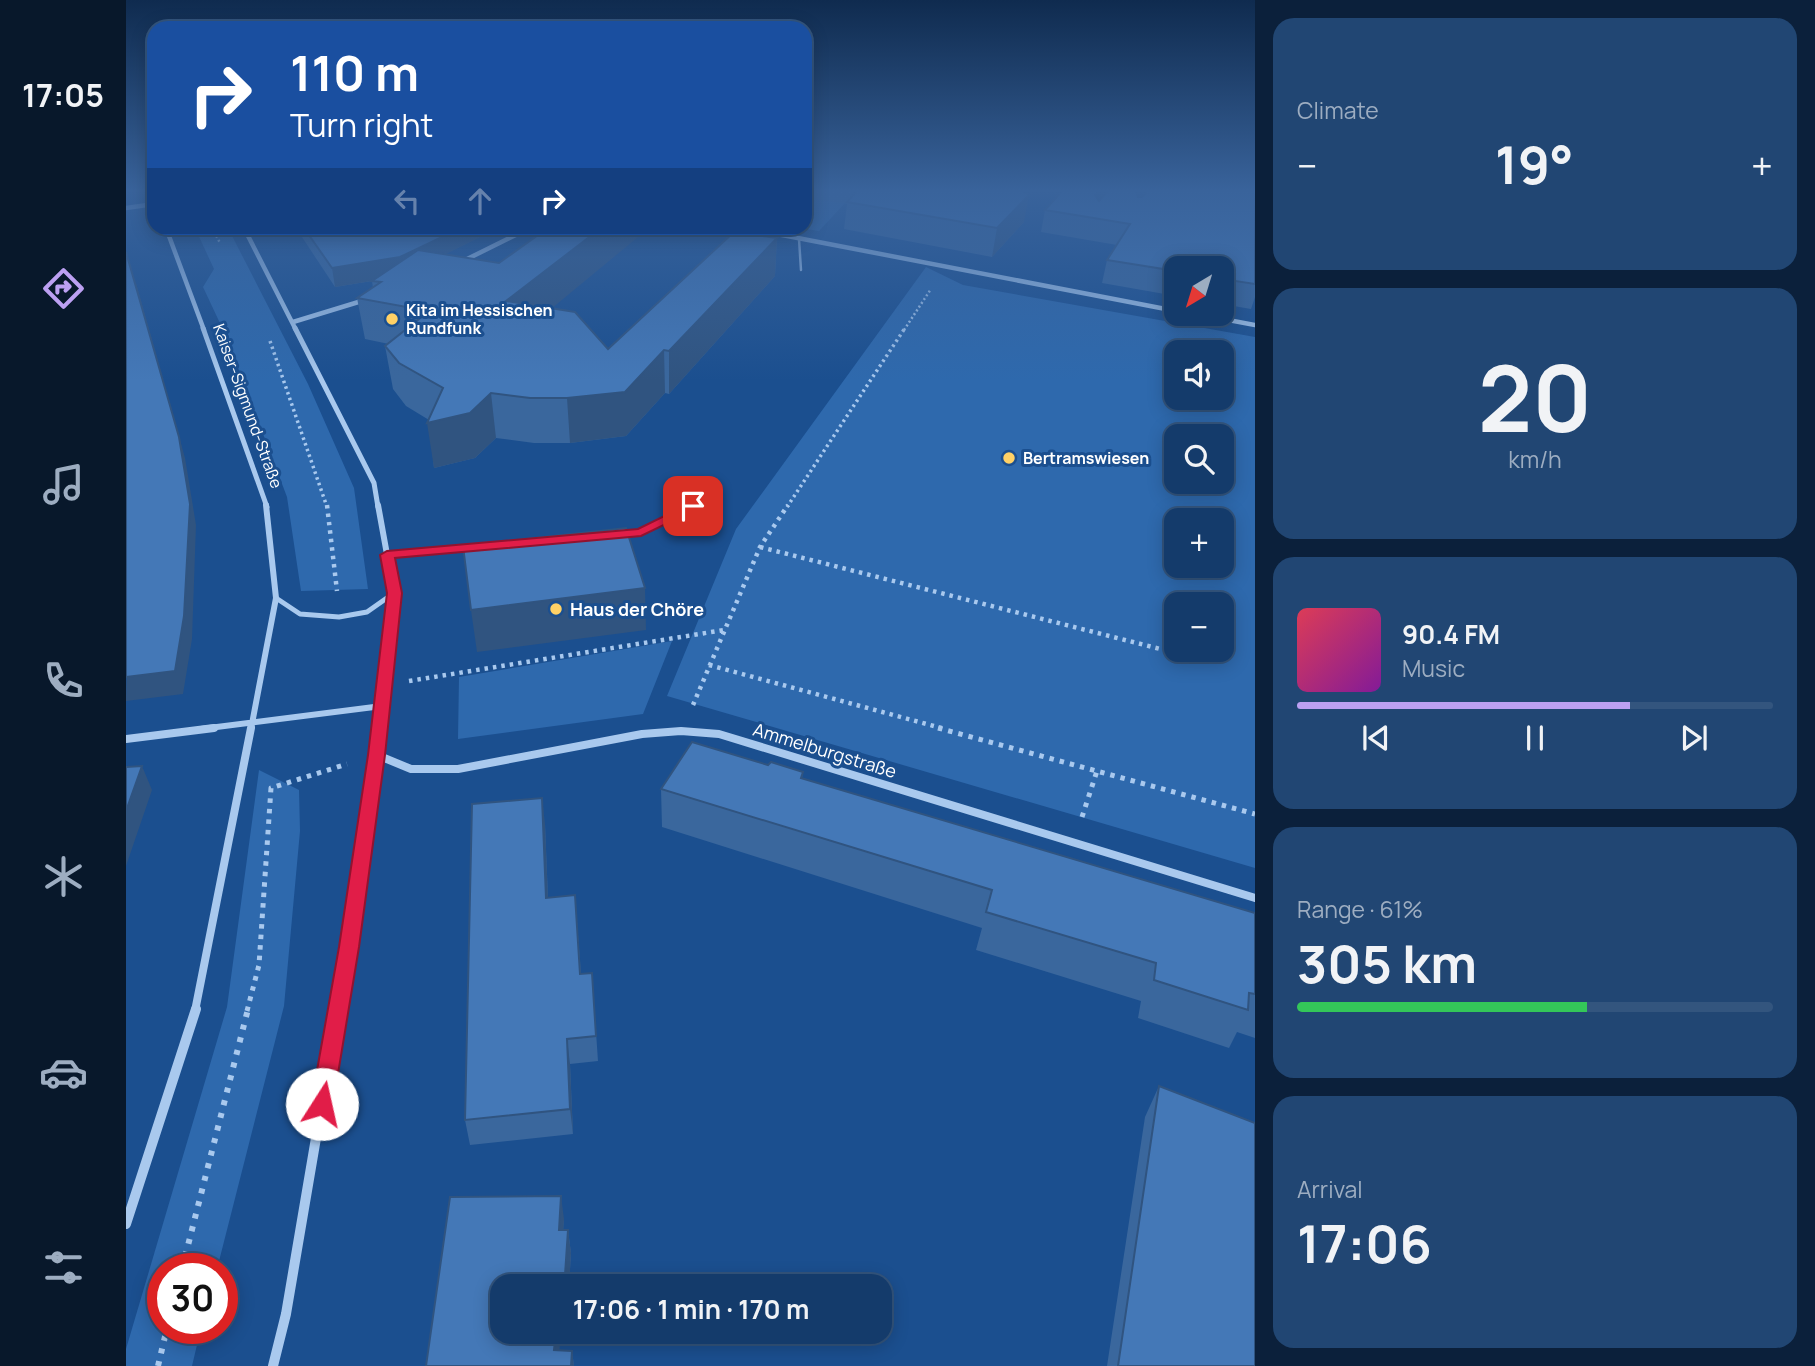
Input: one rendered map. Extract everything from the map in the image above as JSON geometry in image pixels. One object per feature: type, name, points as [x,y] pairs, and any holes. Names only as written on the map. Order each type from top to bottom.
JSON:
[{"type":"street","name":"Kaiser-Sigmund-Straße","points":[[126,1224],[199,1000],[275,598],[266,500],[177,254]]},
{"type":"street","points":[[257,254],[374,483],[394,593],[377,755],[347,961],[286,1314],[273,1366]]},
{"type":"street","points":[[449,268],[478,254]]},
{"type":"street","points":[[876,254],[1164,309]]},
{"type":"street","points":[[293,322],[327,314],[376,296]]},
{"type":"street","points":[[1234,321],[1255,325]]},
{"type":"street","points":[[126,739],[382,706]]},
{"type":"street","name":"Ammelburgstraße","points":[[377,755],[411,769],[458,769],[642,734],[681,731],[719,734],[1255,898]]},
{"type":"lane","points":[[800,254],[801,270]]},
{"type":"lane","points":[[615,535],[641,532],[693,506]]},
{"type":"lane","points":[[387,555],[470,548]]},
{"type":"lane","points":[[275,598],[300,614],[339,617],[367,612],[394,593]]},
{"type":"path","points":[[681,731],[760,547],[932,289]]},
{"type":"path","points":[[266,330],[328,508],[339,617]]},
{"type":"path","points":[[760,547],[1164,650]]},
{"type":"path","points":[[384,685],[724,630]]},
{"type":"path","points":[[709,665],[1255,814]]},
{"type":"path","points":[[186,1253],[259,965],[271,788],[377,755]]},
{"type":"path","points":[[1074,842],[1097,771]]},
{"type":"path","points":[[158,1366],[163,1344]]},
{"type":"shaded area","points":[[207,254],[241,254],[308,384],[354,488],[368,589],[301,591],[287,497],[226,336],[203,287],[214,269]]},
{"type":"shaded area","points":[[926,267],[963,285],[1164,321],[1164,326],[1193,326],[1255,337],[1255,868],[667,696],[736,529]]},
{"type":"shaded area","points":[[672,641],[643,714],[458,739],[459,677]]},
{"type":"shaded area","points":[[259,770],[299,790],[300,831],[284,1006],[221,1253],[154,1253],[227,1007]]},
{"type":"shaded area","points":[[147,1278],[147,1344],[197,1344],[192,1366],[126,1366],[126,1349]]},
{"type":"building","points":[[127,254],[179,437],[190,504],[184,616],[175,671],[126,677]]},
{"type":"building","points":[[322,254],[407,254],[400,257],[332,268]]},
{"type":"building","points":[[412,254],[441,254],[499,263],[512,254],[567,254],[506,301],[575,312],[608,349],[711,254],[762,254],[669,351],[664,350],[625,392],[567,398],[530,398],[491,393],[470,413],[427,423],[443,388],[399,363],[385,346],[429,311],[357,298],[381,282],[372,281]]},
{"type":"building","points":[[1111,254],[1255,254],[1255,284],[1234,281],[1234,256],[1164,256],[1164,269],[1107,260]]},
{"type":"building","points":[[626,528],[645,588],[471,610],[463,546]]},
{"type":"building","points":[[692,742],[768,765],[771,762],[803,772],[801,778],[1255,913],[1255,994],[1249,993],[1248,1010],[1154,980],[1156,963],[986,912],[992,890],[661,789]]},
{"type":"building","points":[[142,766],[126,811],[126,767]]},
{"type":"building","points":[[542,798],[546,898],[575,895],[580,974],[592,973],[596,1036],[567,1039],[570,1109],[465,1120],[472,804]]},
{"type":"building","points":[[1159,1086],[1255,1123],[1255,1366],[1118,1366]]},
{"type":"building","points":[[561,1196],[559,1230],[568,1230],[565,1274],[490,1274],[490,1344],[555,1344],[554,1350],[572,1351],[571,1366],[426,1366],[450,1197]]},
{"type":"place","name":"Kita im Hessischen Rundfunk","points":[[392,319]]},
{"type":"place","name":"Bertramswiesen","points":[[1009,458]]},
{"type":"place","name":"Haus der Chöre","points":[[556,609]]},
{"type":"route","points":[[322,1104],[349,947],[377,755],[394,593],[387,555],[641,532],[672,519],[693,506]]}]
